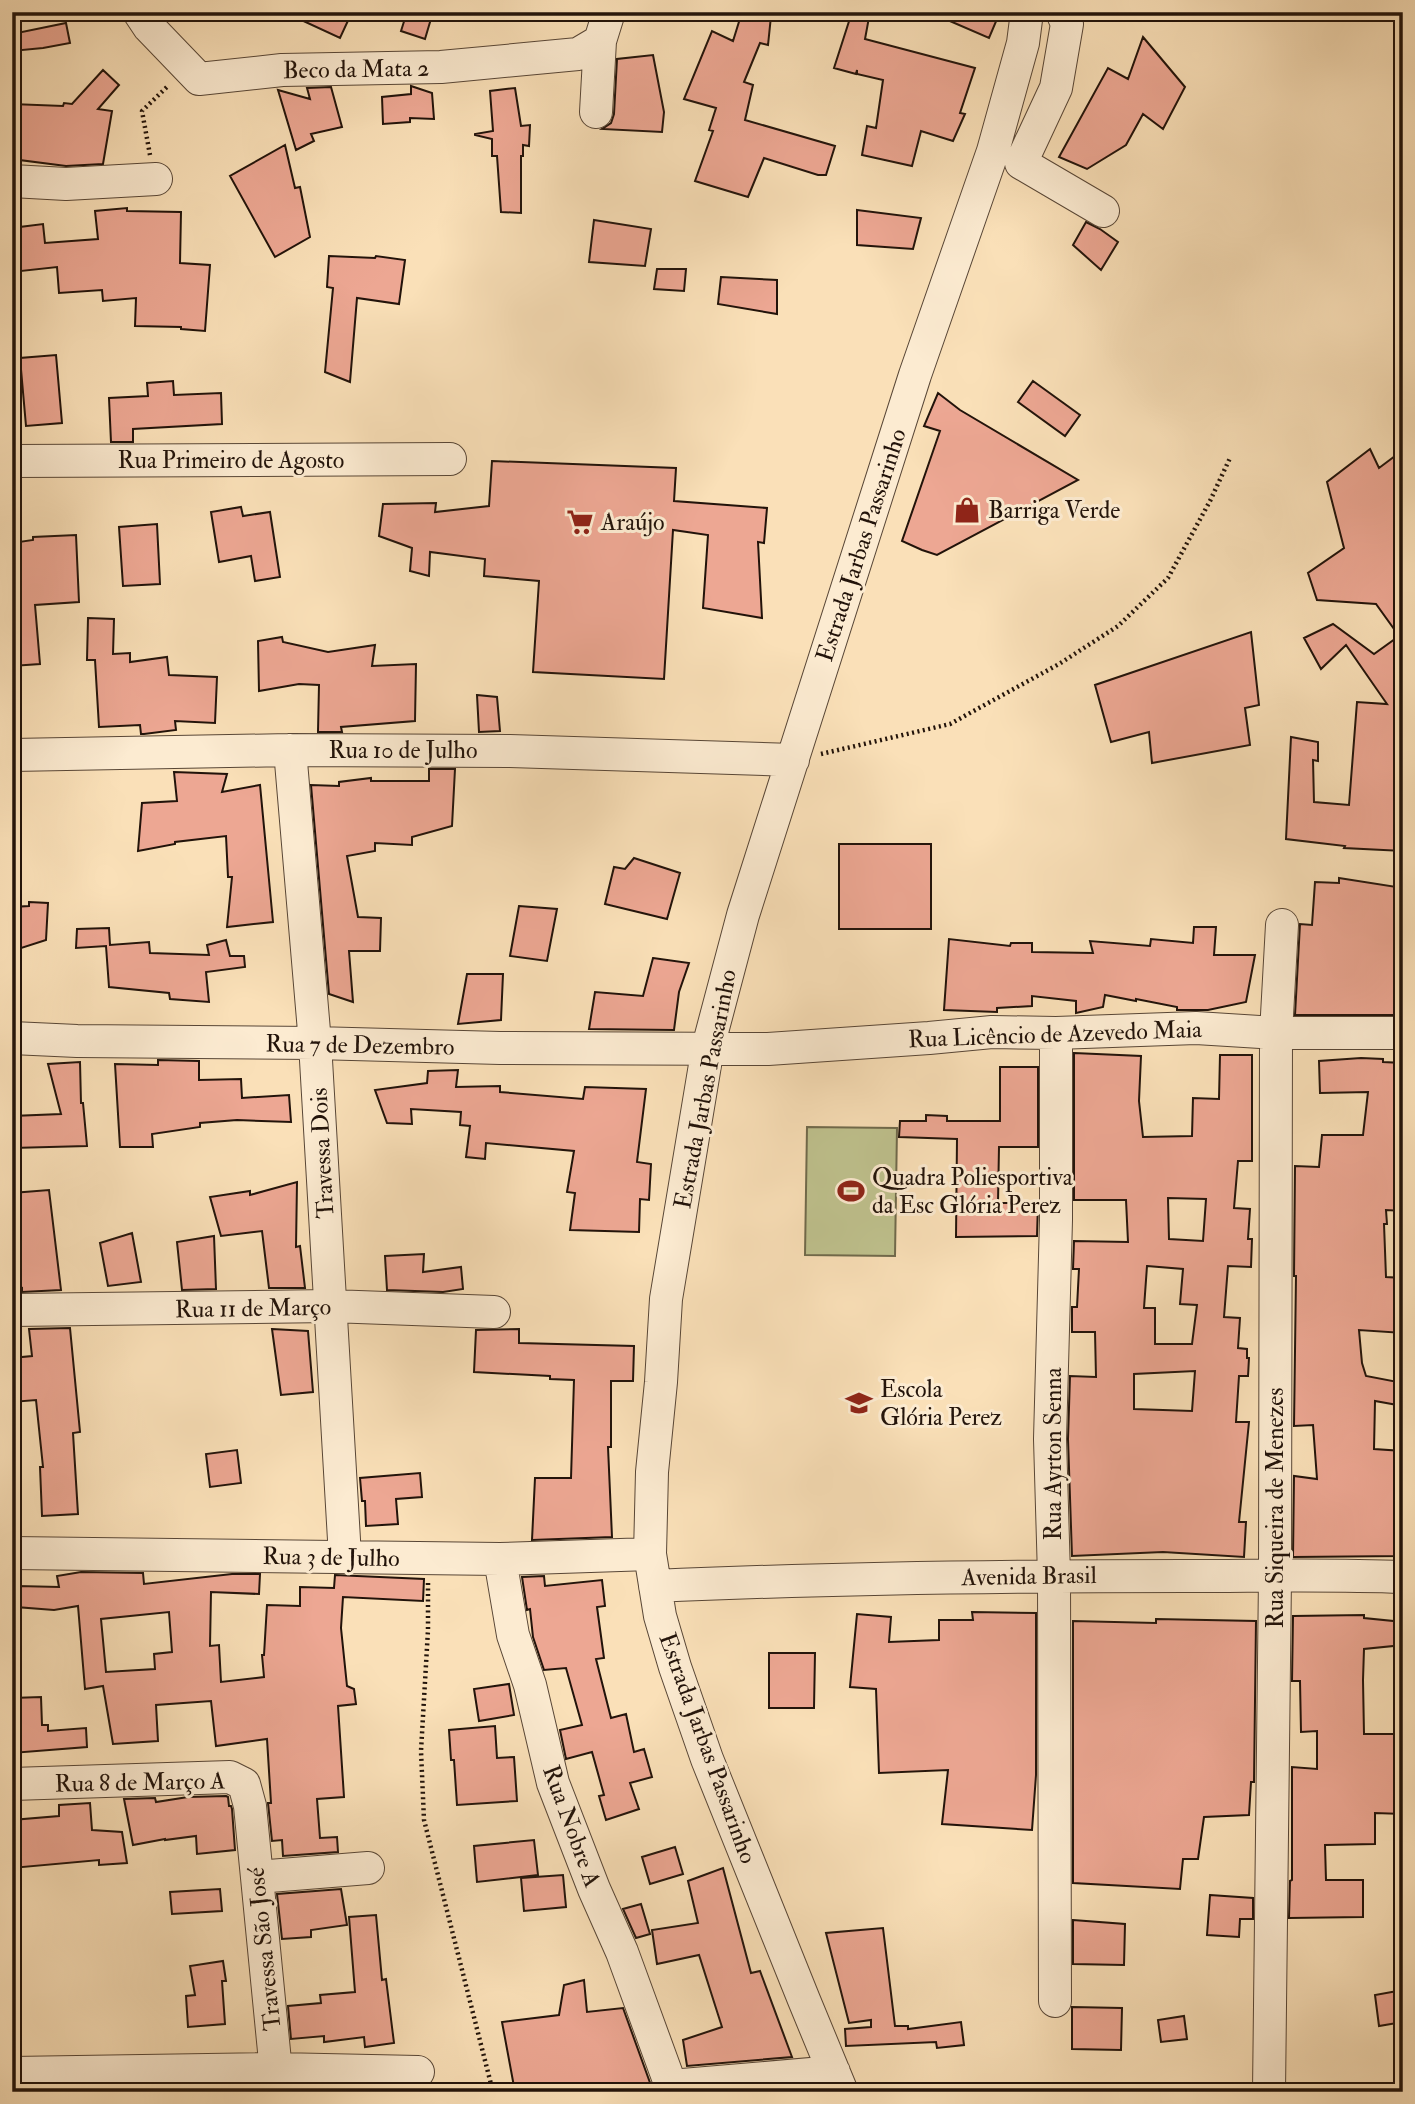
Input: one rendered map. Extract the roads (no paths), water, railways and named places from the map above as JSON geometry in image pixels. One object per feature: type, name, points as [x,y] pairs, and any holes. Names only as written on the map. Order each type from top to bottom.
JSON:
[{"type":"street","name":"Beco da Mata 2","points":[[139,12],[199,79],[282,69],[455,65],[578,54],[605,27]]},
{"type":"street","name":"Estrada Jarbas Passarinho","points":[[838,2082],[707,1759],[660,1616],[650,1553],[652,1472],[666,1299],[708,1047],[743,915],[911,388],[1007,157],[1025,27],[1044,12]]},
{"type":"street","points":[[1062,12],[1067,24],[1056,89],[1007,157],[1103,211]]},
{"type":"street","name":"Beco da Mata 2","points":[[596,113],[605,27]]},
{"type":"street","points":[[12,181],[66,184],[156,179]]},
{"type":"street","name":"Rua Primeiro de Agosto","points":[[12,461],[450,459]]},
{"type":"street","name":"Rua 10 de Julho","points":[[12,755],[290,750],[510,751],[793,760]]},
{"type":"street","name":"Travessa Dois","points":[[290,750],[315,1043],[345,1557]]},
{"type":"street","name":"Rua Siqueira de Menezes","points":[[1269,2092],[1275,1576],[1276,1033],[1282,925]]},
{"type":"street","name":"Rua Licêncio de Azevedo Maia","points":[[708,1047],[768,1049],[992,1032],[1056,1033],[1196,1028],[1276,1033],[1403,1033]]},
{"type":"street","name":"Rua Ayrton Senna","points":[[1055,2001],[1054,1576],[1050,1439],[1056,1220],[1056,1033]]},
{"type":"street","name":"Rua 7 de Dezembro","points":[[12,1038],[500,1048],[708,1047]]},
{"type":"street","name":"Rua 11 de Março","points":[[12,1310],[331,1306],[494,1312]]},
{"type":"street","name":"Rua 3 de Julho","points":[[12,1553],[500,1559],[650,1553]]},
{"type":"street","name":"Rua Nobre A","points":[[500,1559],[513,1635],[530,1685],[553,1783],[589,1877],[622,1952],[671,2086],[838,2082]]},
{"type":"street","name":"Avenida Brasil","points":[[655,1586],[882,1578],[1403,1577]]},
{"type":"street","name":"Rua 8 de Março A","points":[[12,1783],[230,1777],[244,1784],[250,1806]]},
{"type":"street","name":"Travessa São José","points":[[250,1806],[278,2080]]},
{"type":"street","points":[[257,1877],[368,1868]]},
{"type":"street","points":[[12,2073],[278,2080],[418,2072]]},
{"type":"place","name":"Barriga Verde","points":[[967,510]]},
{"type":"place","name":"Araújo","points":[[580,522]]},
{"type":"place","name":"Quadra Poliesportiva da Esc Glória Perez","points":[[851,1191]]},
{"type":"place","name":"Escola Glória Perez","points":[[859,1403]]}]
